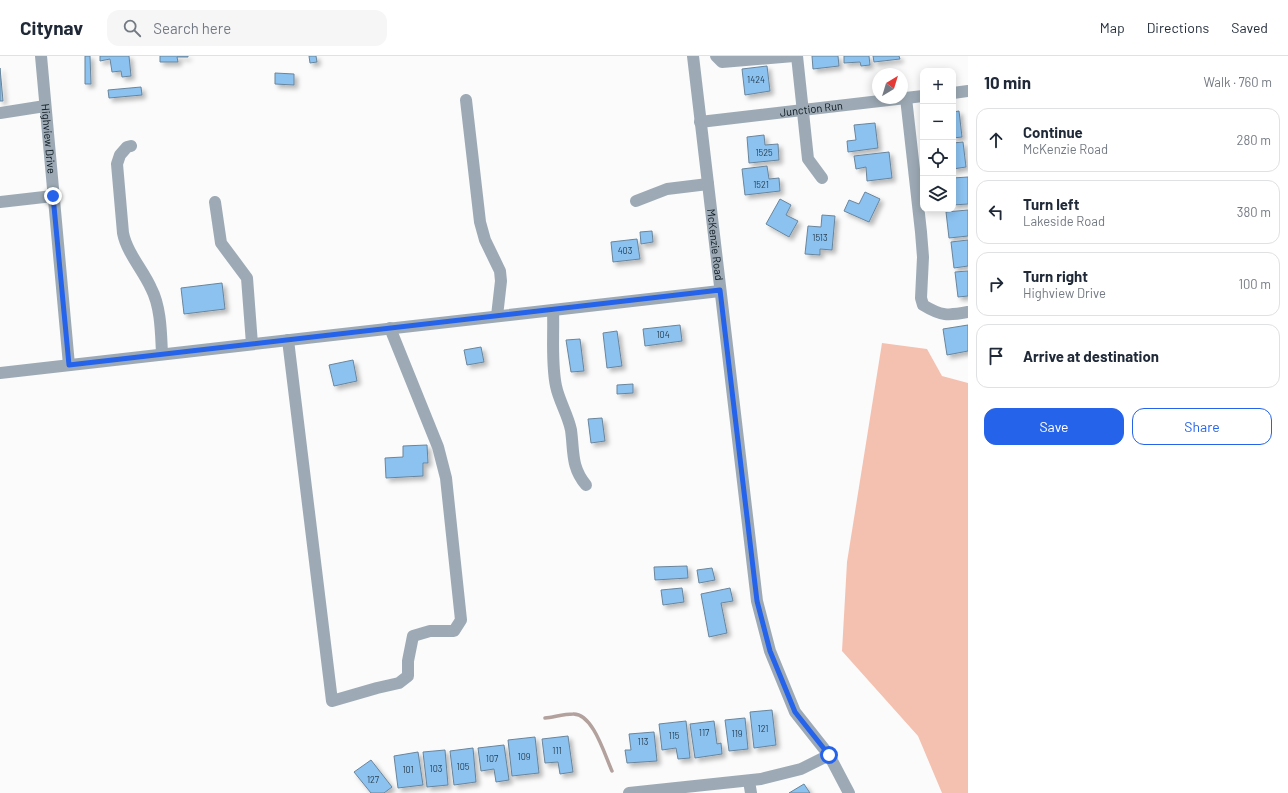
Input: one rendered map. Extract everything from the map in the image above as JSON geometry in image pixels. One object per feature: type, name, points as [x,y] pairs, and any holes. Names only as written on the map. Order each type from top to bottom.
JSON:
[{"type":"street","name":"Highview Drive","points":[[41,56],[69,365]]},
{"type":"street","name":"McKenzie Road","points":[[693,56],[757,601],[770,651],[795,712],[829,755],[849,793]]},
{"type":"street","points":[[716,56],[722,62],[795,56],[808,159],[822,178]]},
{"type":"street","points":[[956,93],[968,91]]},
{"type":"street","name":"Junction Run","points":[[908,98],[920,96]]},
{"type":"street","points":[[466,100],[480,222],[485,240],[500,271],[501,281],[497,316]]},
{"type":"street","name":"Junction Run","points":[[700,122],[872,102]]},
{"type":"street","points":[[907,104],[923,256],[921,298],[923,305],[933,312],[947,316],[968,312]]},
{"type":"street","points":[[0,113],[45,106]]},
{"type":"street","points":[[131,146],[120,155],[117,164],[123,233],[125,243],[139,264],[156,301],[162,354]]},
{"type":"street","points":[[636,201],[667,189],[708,184]]},
{"type":"street","points":[[0,202],[53,196]]},
{"type":"street","points":[[215,202],[221,244],[247,278],[252,344]]},
{"type":"street","points":[[0,373],[720,290]]},
{"type":"street","points":[[554,310],[554,373],[556,387],[571,429],[575,466],[579,476],[586,485]]},
{"type":"street","points":[[288,340],[332,701],[377,688],[399,684],[408,676],[408,661],[413,636],[430,631],[454,631],[461,620],[444,470],[438,447],[390,328]]},
{"type":"street","points":[[629,793],[748,781],[801,769],[829,755]]},
{"type":"street","points":[[748,781],[751,793]]},
{"type":"shaded area","points":[[882,343],[927,349],[942,376],[968,383],[968,793],[942,793],[918,736],[842,651],[847,562]]},
{"type":"building","points":[[85,56],[90,56],[91,84],[85,84]]},
{"type":"building","points":[[100,56],[129,56],[131,76],[122,77],[121,71],[112,72],[110,59],[100,61]]},
{"type":"building","points":[[160,56],[188,57],[177,57],[178,62],[160,62]]},
{"type":"building","points":[[309,56],[316,56],[317,62],[310,63]]},
{"type":"building","points":[[812,56],[838,56],[839,66],[813,69]]},
{"type":"building","points":[[844,56],[869,56],[870,65],[861,66],[860,62],[844,63]]},
{"type":"building","points":[[873,56],[899,56],[900,59],[874,62]]},
{"type":"building","points":[[767,66],[770,91],[745,95],[742,69]]},
{"type":"building","points":[[0,68],[3,101],[0,101]]},
{"type":"building","points":[[275,73],[294,74],[294,85],[275,84]]},
{"type":"building","points":[[141,87],[142,95],[109,98],[108,90]]},
{"type":"building","points":[[959,111],[962,137],[956,138],[956,112]]},
{"type":"building","points":[[875,123],[878,148],[848,152],[847,141],[856,140],[854,125]]},
{"type":"building","points":[[764,135],[765,145],[778,144],[779,160],[749,163],[747,137]]},
{"type":"building","points":[[963,142],[966,167],[956,169],[956,143]]},
{"type":"building","points":[[889,152],[892,178],[867,181],[866,167],[856,169],[854,156]]},
{"type":"building","points":[[767,166],[769,179],[779,178],[780,191],[745,195],[742,169]]},
{"type":"building","points":[[968,177],[968,204],[956,205],[956,178]]},
{"type":"building","points":[[865,192],[880,199],[869,222],[844,211],[849,200],[859,204]]},
{"type":"building","points":[[780,199],[791,205],[786,215],[798,221],[789,237],[766,224]]},
{"type":"building","points":[[968,210],[968,236],[949,238],[946,212]]},
{"type":"building","points":[[822,215],[835,216],[832,250],[820,249],[820,255],[805,254],[808,226],[821,227]]},
{"type":"building","points":[[652,231],[653,242],[641,244],[640,232]]},
{"type":"building","points":[[637,239],[640,259],[613,262],[611,242]]},
{"type":"building","points":[[968,240],[968,266],[954,268],[951,242]]},
{"type":"building","points":[[968,271],[968,296],[958,297],[955,272]]},
{"type":"building","points":[[222,283],[225,309],[184,314],[181,288]]},
{"type":"building","points":[[680,325],[682,341],[645,346],[643,329]]},
{"type":"building","points":[[968,325],[968,351],[947,355],[943,329]]},
{"type":"building","points":[[617,331],[622,366],[607,368],[603,333]]},
{"type":"building","points":[[580,339],[584,371],[571,372],[566,340]]},
{"type":"building","points":[[481,347],[484,362],[467,365],[464,350]]},
{"type":"building","points":[[353,360],[357,381],[334,386],[329,365]]},
{"type":"building","points":[[633,384],[633,393],[617,394],[617,385]]},
{"type":"building","points":[[602,418],[605,441],[591,443],[588,419]]},
{"type":"building","points":[[427,445],[428,463],[423,463],[423,476],[386,478],[385,458],[403,457],[403,446]]},
{"type":"building","points":[[687,566],[688,578],[655,580],[654,567]]},
{"type":"building","points":[[712,568],[715,580],[699,583],[697,570]]},
{"type":"building","points":[[682,588],[684,602],[663,605],[661,590]]},
{"type":"building","points":[[730,588],[733,601],[721,603],[727,633],[709,637],[701,594]]},
{"type":"building","points":[[772,710],[776,745],[754,748],[750,712]]},
{"type":"building","points":[[745,718],[748,749],[729,751],[725,720]]},
{"type":"building","points":[[686,721],[690,758],[678,759],[676,748],[662,750],[659,724]]},
{"type":"building","points":[[714,721],[717,744],[721,743],[722,754],[695,758],[690,724]]},
{"type":"building","points":[[654,732],[657,761],[627,763],[625,750],[631,750],[629,734]]},
{"type":"building","points":[[568,736],[573,772],[560,774],[558,762],[545,763],[542,739]]},
{"type":"building","points":[[535,737],[539,773],[512,776],[508,740]]},
{"type":"building","points":[[504,745],[509,780],[496,782],[494,769],[481,771],[478,748]]},
{"type":"building","points":[[473,748],[476,782],[454,785],[450,751]]},
{"type":"building","points":[[445,750],[448,785],[427,787],[423,752]]},
{"type":"building","points":[[418,752],[423,785],[398,788],[394,756]]},
{"type":"building","points":[[371,760],[392,787],[384,793],[371,793],[354,772]]},
{"type":"building","points":[[804,784],[810,793],[789,793]]},
{"type":"waterway","points":[[545,718],[573,714],[587,720],[602,746],[612,771]]},
{"type":"route","points":[[53,196],[69,365],[720,290],[757,601],[770,651],[795,712],[829,755]]}]
